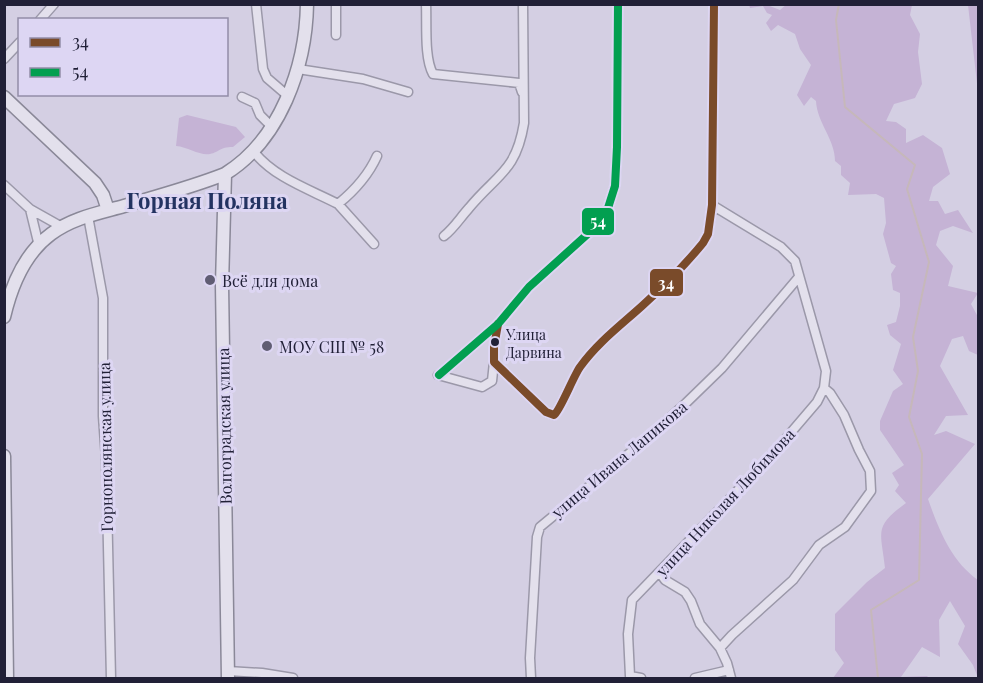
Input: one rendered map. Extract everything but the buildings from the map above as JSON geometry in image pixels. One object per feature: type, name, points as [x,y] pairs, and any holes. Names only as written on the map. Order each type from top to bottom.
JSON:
[{"type":"main road","points":[[4,317],[9,295],[16,279],[49,235],[88,216],[225,174],[239,166],[254,152],[288,96],[298,69],[307,26],[307,4]]},
{"type":"main road","points":[[4,98],[95,183],[103,195],[108,210]]},
{"type":"main road","name":"Волгоградская улица","points":[[225,174],[222,285],[228,675]]},
{"type":"main road","points":[[4,456],[7,678]]},
{"type":"street","points":[[42,18],[54,4]]},
{"type":"street","points":[[256,4],[263,69],[267,78],[288,96]]},
{"type":"street","points":[[336,4],[336,35]]},
{"type":"street","points":[[426,4],[429,61],[433,74],[519,83],[524,97]]},
{"type":"street","points":[[444,236],[454,229],[470,207],[511,164],[521,142],[524,123],[523,4]]},
{"type":"street","points":[[498,324],[492,381],[482,387],[438,375],[498,324],[529,287],[591,231],[603,216],[613,196],[617,147],[618,4]]},
{"type":"street","points":[[494,362],[546,412],[555,415],[576,373],[588,356],[642,306],[703,243],[708,234],[712,205],[714,4]]},
{"type":"street","points":[[4,58],[18,44]]},
{"type":"street","points":[[514,82],[520,81],[523,58]]},
{"type":"street","points":[[298,69],[363,79],[408,92]]},
{"type":"street","points":[[242,97],[255,104],[260,115],[271,126]]},
{"type":"street","points":[[254,152],[264,165],[280,175],[338,204],[374,244]]},
{"type":"street","points":[[338,204],[351,194],[365,177],[377,156]]},
{"type":"street","points":[[4,185],[30,209],[62,227]]},
{"type":"street","points":[[712,205],[781,247],[795,261],[826,371],[824,388],[830,393],[844,415],[870,471],[871,491],[845,527],[819,545],[793,579],[720,648]]},
{"type":"street","points":[[30,209],[39,246]]},
{"type":"street","name":"Горнополянская улица","points":[[88,216],[103,298],[103,416],[111,678]]},
{"type":"street","name":"улица Ивана Лапикова","points":[[531,678],[531,622],[537,537],[540,527],[686,404],[755,332],[798,278]]},
{"type":"street","name":"улица Николая Любимова","points":[[641,678],[630,676],[628,634],[632,600],[770,457],[817,402],[824,388]]},
{"type":"street","points":[[660,573],[668,583],[688,596],[700,624],[720,648],[730,674],[695,678]]},
{"type":"street","points":[[228,675],[262,673],[293,678]]},
{"type":"shaded area","points":[[787,4],[912,5],[910,15],[920,34],[918,52],[922,84],[915,98],[894,104],[886,121],[896,122],[906,129],[906,143],[923,135],[942,148],[950,174],[933,187],[929,201],[938,201],[945,214],[958,210],[973,233],[953,226],[940,231],[936,245],[953,266],[948,286],[978,293],[971,304],[978,317],[978,355],[969,351],[963,336],[952,339],[940,366],[968,415],[946,416],[934,435],[946,431],[975,444],[928,499],[953,554],[960,564],[978,580],[978,678],[973,665],[958,644],[965,626],[950,601],[939,620],[940,657],[922,647],[901,677],[927,676],[929,678],[833,678],[844,663],[835,650],[835,614],[867,582],[885,568],[881,538],[884,524],[895,511],[906,503],[895,491],[899,485],[892,473],[904,465],[880,430],[880,421],[893,391],[903,384],[893,370],[901,344],[890,335],[887,325],[896,322],[900,293],[893,290],[891,274],[896,266],[891,263],[883,234],[886,223],[884,198],[876,194],[848,195],[850,183],[841,175],[841,166],[835,161],[832,145],[819,117],[816,101],[811,97],[804,106],[797,95],[811,65],[800,49],[795,34],[778,25],[771,31],[766,23],[772,15],[767,13],[763,6],[750,8],[749,5],[767,5],[780,10]]},
{"type":"shaded area","points":[[968,5],[978,5],[978,92]]},
{"type":"shaded area","points":[[187,115],[236,127],[245,137],[233,147],[210,154],[202,154],[176,146],[179,118]]},
{"type":"waterway","points":[[839,4],[836,20],[845,107],[915,165],[907,189],[929,262],[913,337],[918,371],[909,417],[922,454],[919,580],[871,610],[878,678]]},
{"type":"transit line","name":"54","points":[[439,375],[498,324],[529,287],[591,231],[608,208],[615,186],[617,147],[618,4]]},
{"type":"transit line","name":"34","points":[[498,324],[494,362],[546,412],[554,415],[587,358],[666,284],[703,243],[708,234],[712,205],[714,4]]},
{"type":"place","name":"Всё для дома","points":[[210,280]]},
{"type":"place","name":"Улица Дарвина","points":[[495,342]]},
{"type":"place","name":"МОУ СШ № 58","points":[[267,346]]},
{"type":"district","name":"Горная Поляна","points":[[207,200]]}]
